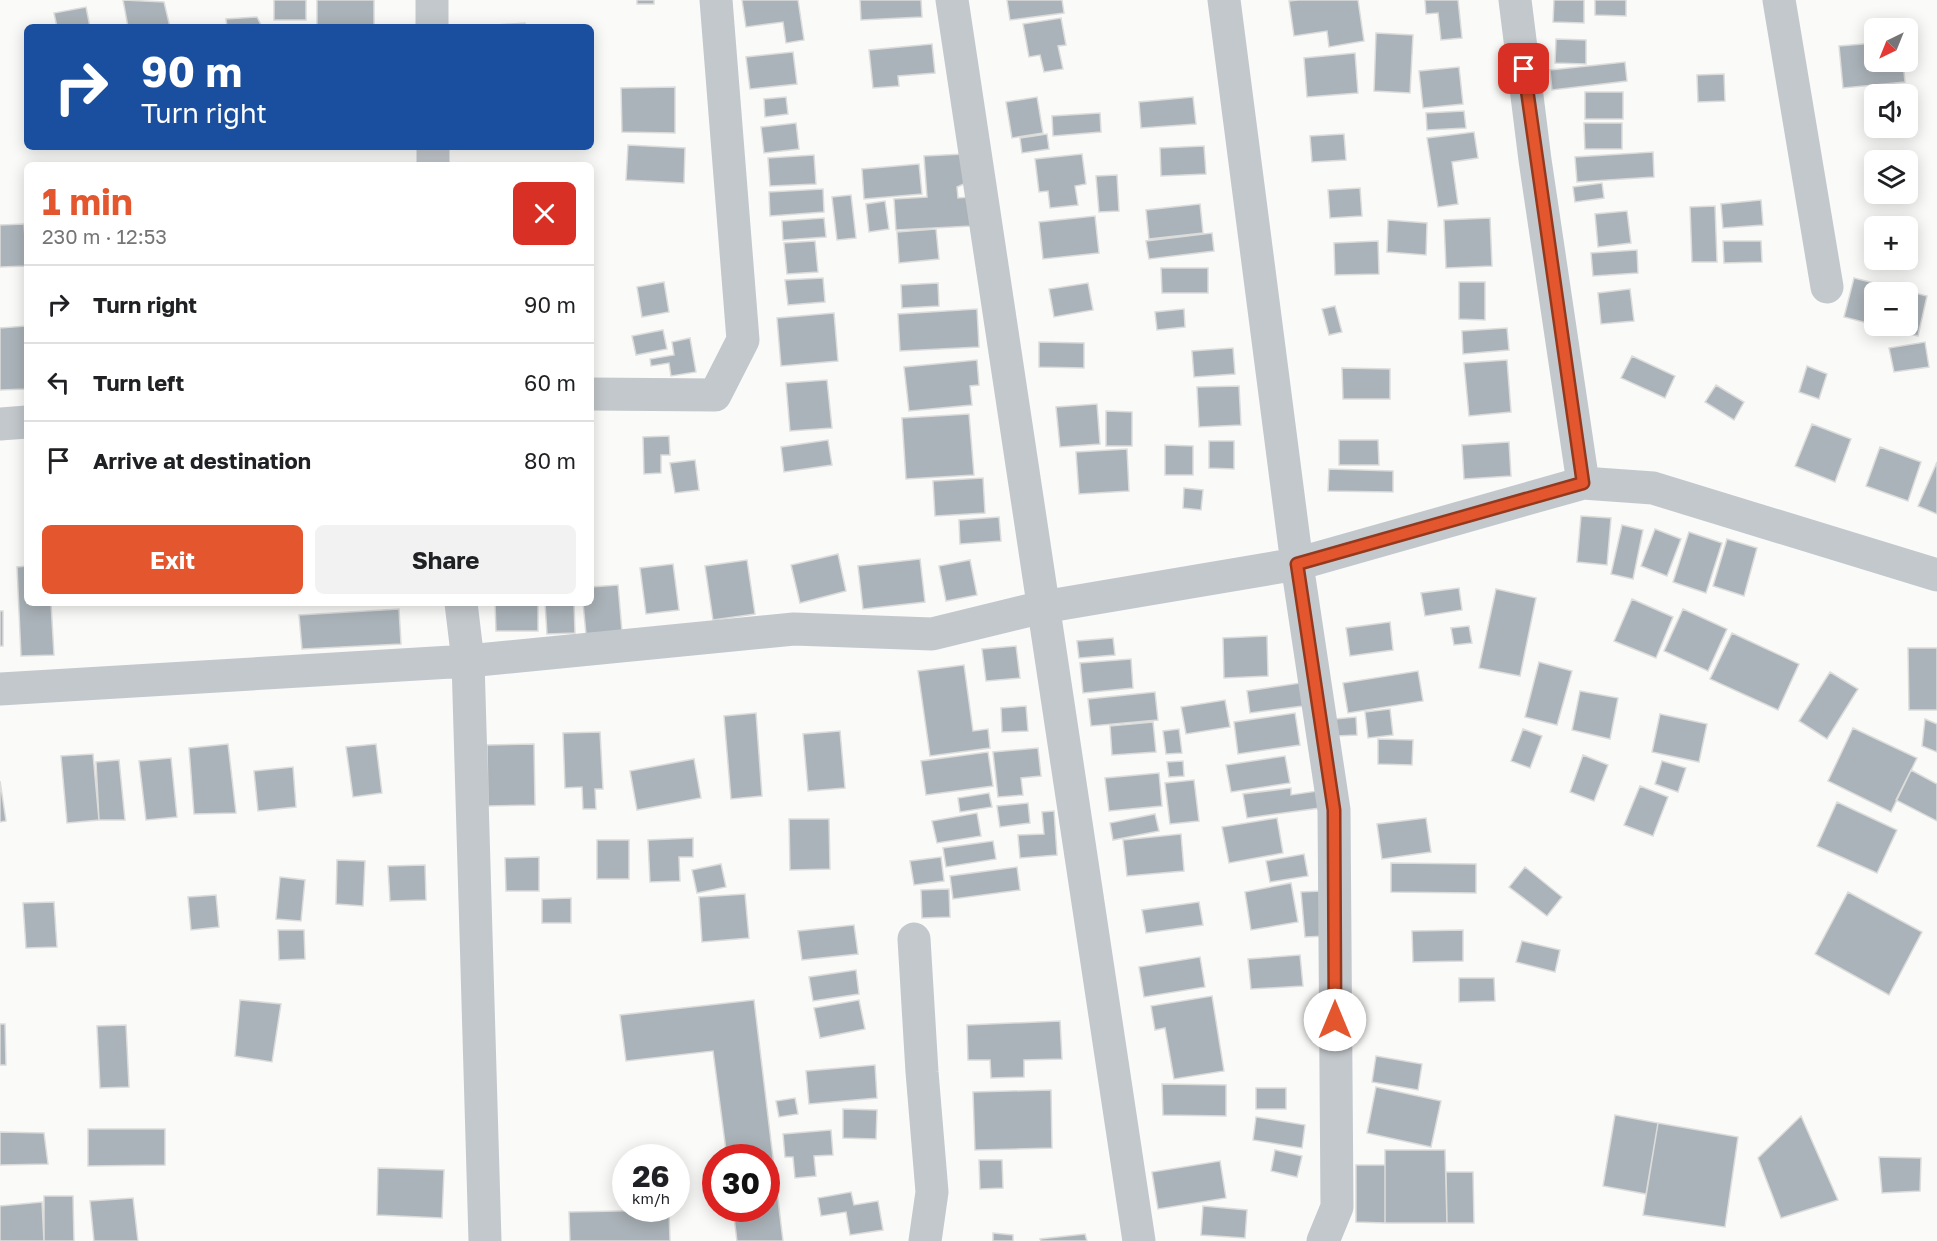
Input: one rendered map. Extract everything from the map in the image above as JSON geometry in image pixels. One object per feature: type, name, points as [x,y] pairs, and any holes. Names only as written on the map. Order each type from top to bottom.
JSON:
[{"type":"street","points":[[432,0],[432,24]]},
{"type":"street","points":[[594,393],[715,395],[742,340],[716,0]]},
{"type":"street","points":[[952,0],[1139,1241]]},
{"type":"street","points":[[1224,0],[1297,564],[1334,810],[1337,1207],[1323,1241]]},
{"type":"street","points":[[1515,0],[1535,160],[1583,483]]},
{"type":"street","points":[[1779,0],[1827,286]]},
{"type":"street","points":[[0,424],[24,422]]},
{"type":"street","points":[[0,689],[468,661],[794,629],[932,634],[1042,607],[1297,564],[1583,483],[1653,488],[1937,575]]},
{"type":"street","points":[[461,606],[468,661],[485,1241]]},
{"type":"street","points":[[914,939],[932,1192],[925,1241]]},
{"type":"building","points":[[123,0],[164,2],[169,24],[127,24]]},
{"type":"building","points":[[274,0],[306,0],[306,20],[274,20]]},
{"type":"building","points":[[317,0],[374,0],[374,24],[317,24]]},
{"type":"building","points":[[637,0],[654,0],[654,4],[637,4]]},
{"type":"building","points":[[742,0],[798,0],[804,40],[786,43],[783,22],[746,27]]},
{"type":"building","points":[[860,0],[921,0],[922,17],[861,20]]},
{"type":"building","points":[[1007,0],[1062,0],[1064,13],[1010,20]]},
{"type":"building","points":[[1358,0],[1364,41],[1329,47],[1327,31],[1294,36],[1289,1]]},
{"type":"building","points":[[1425,0],[1458,0],[1462,38],[1441,40],[1438,13],[1426,14]]},
{"type":"building","points":[[1554,0],[1584,0],[1584,23],[1553,22]]},
{"type":"building","points":[[1595,0],[1626,0],[1626,16],[1595,15]]},
{"type":"building","points":[[86,7],[89,24],[56,24],[54,13]]},
{"type":"building","points":[[257,17],[260,24],[227,24],[226,19]]},
{"type":"building","points":[[1061,18],[1066,45],[1058,46],[1063,69],[1044,72],[1040,55],[1029,57],[1023,24]]},
{"type":"building","points":[[1376,33],[1413,35],[1410,93],[1374,91]]},
{"type":"building","points":[[1556,39],[1586,40],[1586,64],[1555,63]]},
{"type":"building","points":[[932,44],[935,73],[898,76],[899,86],[873,88],[869,50]]},
{"type":"building","points":[[1864,44],[1864,72],[1904,72],[1905,82],[1864,84],[1864,86],[1843,88],[1839,46]]},
{"type":"building","points":[[793,52],[797,84],[750,89],[746,57]]},
{"type":"building","points":[[1355,53],[1358,93],[1307,97],[1304,58]]},
{"type":"building","points":[[1625,62],[1627,81],[1552,90],[1550,70]]},
{"type":"building","points":[[1459,67],[1463,104],[1423,108],[1419,71]]},
{"type":"building","points":[[1724,74],[1725,101],[1698,102],[1697,75]]},
{"type":"building","points":[[675,87],[675,133],[622,132],[621,88]]},
{"type":"building","points":[[1585,92],[1623,92],[1623,119],[1585,119]]},
{"type":"building","points":[[786,97],[788,114],[765,117],[764,99]]},
{"type":"building","points":[[1037,97],[1043,133],[1012,138],[1006,102]]},
{"type":"building","points":[[1193,97],[1196,124],[1141,128],[1139,102]]},
{"type":"building","points":[[1464,111],[1466,128],[1427,130],[1426,113]]},
{"type":"building","points":[[1100,113],[1101,132],[1053,136],[1052,116]]},
{"type":"building","points":[[796,123],[799,149],[764,153],[761,127]]},
{"type":"building","points":[[1584,123],[1622,123],[1622,149],[1585,149]]},
{"type":"building","points":[[1474,132],[1478,158],[1452,162],[1458,204],[1438,207],[1427,138]]},
{"type":"building","points":[[1047,134],[1049,149],[1022,153],[1020,138]]},
{"type":"building","points":[[1344,134],[1346,160],[1312,162],[1310,136]]},
{"type":"building","points":[[628,145],[685,148],[684,183],[626,180]]},
{"type":"building","points":[[1204,146],[1206,174],[1161,176],[1160,148]]},
{"type":"building","points":[[1653,152],[1654,177],[1577,182],[1575,157]]},
{"type":"building","points":[[964,154],[966,183],[957,187],[958,198],[970,197],[971,226],[896,230],[894,199],[927,197],[924,156]]},
{"type":"building","points":[[1082,154],[1086,184],[1075,186],[1078,205],[1050,208],[1048,191],[1039,192],[1035,159]]},
{"type":"building","points":[[814,155],[816,184],[770,186],[768,158]]},
{"type":"building","points":[[919,164],[922,194],[864,199],[862,169]]},
{"type":"building","points":[[1117,175],[1119,211],[1099,212],[1096,176]]},
{"type":"building","points":[[1602,183],[1604,198],[1575,202],[1573,187]]},
{"type":"building","points":[[1360,188],[1362,216],[1330,218],[1328,190]]},
{"type":"building","points":[[823,189],[824,212],[770,216],[769,192]]},
{"type":"building","points":[[851,195],[856,238],[837,240],[832,197]]},
{"type":"building","points":[[1761,200],[1763,225],[1723,228],[1721,204]]},
{"type":"building","points":[[885,201],[889,229],[869,232],[866,204]]},
{"type":"building","points":[[1200,204],[1203,233],[1149,239],[1146,210]]},
{"type":"building","points":[[1715,206],[1717,262],[1692,262],[1690,207]]},
{"type":"building","points":[[1627,211],[1631,243],[1598,247],[1595,214]]},
{"type":"building","points":[[1095,216],[1099,253],[1043,259],[1039,222]]},
{"type":"building","points":[[824,218],[826,237],[783,240],[782,221]]},
{"type":"building","points":[[1490,218],[1492,266],[1446,268],[1444,220]]},
{"type":"building","points":[[1388,220],[1427,223],[1426,255],[1387,252]]},
{"type":"building","points":[[24,224],[24,266],[0,267],[0,225]]},
{"type":"building","points":[[936,229],[939,259],[899,263],[897,232]]},
{"type":"building","points":[[1212,233],[1214,251],[1149,259],[1146,241]]},
{"type":"building","points":[[815,241],[818,272],[787,274],[784,243]]},
{"type":"building","points":[[1378,241],[1379,274],[1335,275],[1334,243]]},
{"type":"building","points":[[1723,241],[1761,241],[1762,262],[1724,263]]},
{"type":"building","points":[[1637,250],[1638,273],[1593,276],[1591,253]]},
{"type":"building","points":[[1161,268],[1208,268],[1208,293],[1162,293]]},
{"type":"building","points":[[823,278],[825,302],[788,305],[785,280]]},
{"type":"building","points":[[1854,278],[1870,282],[1864,282],[1864,322],[1844,317]]},
{"type":"building","points":[[664,282],[669,312],[642,317],[637,287]]},
{"type":"building","points":[[1459,282],[1485,282],[1485,320],[1459,319]]},
{"type":"building","points":[[938,283],[939,306],[902,308],[901,285]]},
{"type":"building","points":[[1088,283],[1093,310],[1054,317],[1049,289]]},
{"type":"building","points":[[1630,289],[1634,321],[1601,324],[1598,293]]},
{"type":"building","points":[[1918,294],[1927,296],[1918,336]]},
{"type":"building","points":[[1335,306],[1342,332],[1329,335],[1322,309]]},
{"type":"building","points":[[977,309],[979,347],[900,351],[898,314]]},
{"type":"building","points":[[1184,309],[1185,327],[1157,330],[1155,312]]},
{"type":"building","points":[[834,313],[838,361],[781,366],[777,318]]},
{"type":"building","points":[[24,326],[24,389],[0,390],[0,328]]},
{"type":"building","points":[[1507,328],[1509,350],[1463,354],[1462,331]]},
{"type":"building","points":[[663,330],[667,349],[636,355],[632,336]]},
{"type":"building","points":[[690,338],[696,372],[671,376],[669,363],[651,366],[650,359],[674,355],[672,342]]},
{"type":"building","points":[[1039,342],[1084,343],[1084,368],[1039,367]]},
{"type":"building","points":[[1925,342],[1929,367],[1894,372],[1889,348]]},
{"type":"building","points":[[1233,348],[1235,374],[1194,377],[1192,351]]},
{"type":"building","points":[[1632,356],[1675,376],[1665,398],[1621,378]]},
{"type":"building","points":[[977,360],[979,385],[970,386],[972,405],[909,411],[904,367]]},
{"type":"building","points":[[1507,360],[1511,412],[1469,416],[1464,363]]},
{"type":"building","points":[[1807,366],[1827,374],[1819,399],[1799,392]]},
{"type":"building","points":[[1342,368],[1390,369],[1390,399],[1343,399]]},
{"type":"building","points":[[827,380],[832,428],[790,431],[786,383]]},
{"type":"building","points":[[1716,385],[1744,402],[1734,420],[1705,402]]},
{"type":"building","points":[[1239,386],[1241,425],[1199,427],[1197,387]]},
{"type":"building","points":[[1097,404],[1100,444],[1060,447],[1056,407]]},
{"type":"building","points":[[1106,411],[1132,412],[1132,446],[1106,446]]},
{"type":"building","points":[[969,414],[974,475],[906,479],[902,418]]},
{"type":"building","points":[[1812,424],[1851,439],[1835,482],[1795,466]]},
{"type":"building","points":[[669,436],[670,455],[661,455],[661,473],[644,474],[643,437]]},
{"type":"building","points":[[828,440],[832,465],[784,472],[781,447]]},
{"type":"building","points":[[1339,440],[1378,440],[1379,465],[1339,465]]},
{"type":"building","points":[[1209,441],[1234,441],[1234,469],[1209,468]]},
{"type":"building","points":[[1509,442],[1511,476],[1464,479],[1462,445]]},
{"type":"building","points":[[1165,445],[1193,446],[1193,475],[1165,475]]},
{"type":"building","points":[[1880,447],[1921,462],[1908,501],[1866,486]]},
{"type":"building","points":[[1127,449],[1129,491],[1079,494],[1076,452]]},
{"type":"building","points":[[695,460],[699,490],[675,493],[670,463]]},
{"type":"building","points":[[1937,462],[1937,514],[1918,506]]},
{"type":"building","points":[[1329,469],[1393,471],[1393,492],[1328,491]]},
{"type":"building","points":[[983,478],[985,513],[935,516],[933,481]]},
{"type":"building","points":[[1184,488],[1203,490],[1201,510],[1183,508]]},
{"type":"building","points":[[1581,516],[1611,518],[1607,565],[1577,562]]},
{"type":"building","points":[[999,517],[1001,541],[960,544],[959,520]]},
{"type":"building","points":[[1622,525],[1643,530],[1633,579],[1611,574]]},
{"type":"building","points":[[1655,529],[1681,539],[1667,576],[1641,566]]},
{"type":"building","points":[[1689,532],[1722,543],[1706,593],[1673,582]]},
{"type":"building","points":[[1727,539],[1757,548],[1744,596],[1713,586]]},
{"type":"building","points":[[838,554],[846,591],[800,603],[791,565]]},
{"type":"building","points":[[920,559],[925,602],[863,609],[858,566]]},
{"type":"building","points":[[747,560],[755,614],[713,620],[705,566]]},
{"type":"building","points":[[970,560],[977,595],[946,601],[939,566]]},
{"type":"building","points":[[673,564],[679,610],[646,614],[640,568]]},
{"type":"building","points":[[24,566],[24,606],[51,606],[54,655],[21,656],[17,567]]},
{"type":"building","points":[[618,585],[622,632],[586,634],[583,606],[594,606],[594,587]]},
{"type":"building","points":[[1459,588],[1462,610],[1425,616],[1421,593]]},
{"type":"building","points":[[1496,589],[1536,598],[1520,676],[1479,668]]},
{"type":"building","points":[[1632,599],[1673,617],[1656,658],[1614,641]]},
{"type":"building","points":[[495,606],[538,606],[538,631],[496,631]]},
{"type":"building","points":[[545,606],[574,606],[575,633],[547,634]]},
{"type":"building","points":[[399,609],[401,644],[302,649],[299,615]]},
{"type":"building","points":[[1683,609],[1727,629],[1708,671],[1664,651]]},
{"type":"building","points":[[0,611],[3,611],[3,646],[0,646]]},
{"type":"building","points":[[1390,622],[1393,650],[1350,656],[1346,628]]},
{"type":"building","points":[[1469,626],[1472,643],[1454,645],[1451,628]]},
{"type":"building","points":[[1732,633],[1799,664],[1778,710],[1710,679]]},
{"type":"building","points":[[1267,636],[1268,676],[1224,678],[1223,638]]},
{"type":"building","points":[[1113,638],[1115,655],[1079,658],[1077,641]]},
{"type":"building","points":[[1016,646],[1020,678],[986,681],[982,649]]},
{"type":"building","points":[[1908,648],[1937,648],[1937,710],[1909,710]]},
{"type":"building","points":[[1131,659],[1133,688],[1083,693],[1080,663]]},
{"type":"building","points":[[1539,662],[1572,671],[1557,725],[1525,717]]},
{"type":"building","points":[[964,665],[973,731],[988,729],[990,748],[930,756],[918,671]]},
{"type":"building","points":[[1418,671],[1423,701],[1348,713],[1343,683]]},
{"type":"building","points":[[1830,672],[1858,689],[1827,739],[1799,721]]},
{"type":"building","points":[[1300,683],[1303,706],[1250,713],[1247,691]]},
{"type":"building","points":[[1580,691],[1618,698],[1610,739],[1572,730]]},
{"type":"building","points":[[1155,692],[1158,720],[1091,726],[1088,699]]},
{"type":"building","points":[[1225,700],[1230,727],[1186,734],[1181,707]]},
{"type":"building","points":[[1026,706],[1028,731],[1002,732],[1001,708]]},
{"type":"building","points":[[1390,709],[1393,735],[1368,738],[1365,712]]},
{"type":"building","points":[[756,713],[762,796],[731,799],[724,716]]},
{"type":"building","points":[[1295,713],[1300,745],[1238,754],[1234,722]]},
{"type":"building","points":[[1660,714],[1707,724],[1699,762],[1652,752]]},
{"type":"building","points":[[1356,717],[1357,735],[1336,736],[1335,719]]},
{"type":"building","points":[[1925,719],[1937,724],[1937,752],[1922,746]]},
{"type":"building","points":[[1153,722],[1156,752],[1112,755],[1110,726]]},
{"type":"building","points":[[1853,728],[1917,758],[1891,812],[1828,781]]},
{"type":"building","points":[[1179,729],[1182,753],[1166,754],[1163,731]]},
{"type":"building","points":[[1523,729],[1542,736],[1530,768],[1511,761]]},
{"type":"building","points":[[840,731],[845,788],[808,791],[803,734]]},
{"type":"building","points":[[600,732],[603,789],[595,789],[596,809],[583,809],[582,787],[565,788],[563,733]]},
{"type":"building","points":[[1378,739],[1413,740],[1412,765],[1378,764]]},
{"type":"building","points":[[228,744],[236,813],[194,814],[189,748]]},
{"type":"building","points":[[376,744],[382,793],[353,797],[346,747]]},
{"type":"building","points":[[534,744],[535,805],[488,806],[487,745]]},
{"type":"building","points":[[1038,748],[1041,776],[1021,778],[1023,795],[998,797],[993,752]]},
{"type":"building","points":[[988,752],[993,786],[926,795],[921,761]]},
{"type":"building","points":[[93,754],[99,820],[67,823],[61,756]]},
{"type":"building","points":[[1583,755],[1608,765],[1594,801],[1570,792]]},
{"type":"building","points":[[1285,756],[1290,783],[1231,792],[1226,765]]},
{"type":"building","points":[[171,758],[177,817],[146,820],[139,761]]},
{"type":"building","points":[[694,759],[701,798],[637,810],[630,771]]},
{"type":"building","points":[[119,760],[125,820],[99,820],[96,762]]},
{"type":"building","points":[[1183,761],[1184,776],[1169,777],[1167,762]]},
{"type":"building","points":[[1662,761],[1686,768],[1678,792],[1655,784]]},
{"type":"building","points":[[293,767],[296,807],[258,811],[254,771]]},
{"type":"building","points":[[1911,770],[1937,784],[1937,821],[1896,800]]},
{"type":"building","points":[[1159,773],[1162,806],[1109,811],[1105,778]]},
{"type":"building","points":[[1194,780],[1199,821],[1170,824],[1165,783]]},
{"type":"building","points":[[0,781],[6,821],[0,822]]},
{"type":"building","points":[[1640,786],[1668,797],[1653,836],[1624,825]]},
{"type":"building","points":[[1291,788],[1291,795],[1317,791],[1320,808],[1247,818],[1243,794]]},
{"type":"building","points":[[989,793],[992,807],[960,812],[958,798]]},
{"type":"building","points":[[1837,802],[1897,830],[1877,873],[1817,846]]},
{"type":"building","points":[[1028,803],[1030,823],[1000,827],[997,806]]},
{"type":"building","points":[[1054,811],[1057,855],[1020,858],[1018,835],[1044,834],[1042,812]]},
{"type":"building","points":[[977,813],[981,836],[937,843],[932,821]]},
{"type":"building","points":[[1155,814],[1159,831],[1113,840],[1110,823]]},
{"type":"building","points":[[1277,818],[1283,853],[1229,863],[1222,827]]},
{"type":"building","points":[[1426,818],[1431,852],[1382,859],[1377,824]]},
{"type":"building","points":[[789,819],[829,819],[830,869],[790,870]]},
{"type":"building","points":[[1181,834],[1184,871],[1127,876],[1123,840]]},
{"type":"building","points":[[693,838],[693,857],[679,857],[680,881],[650,882],[648,840]]},
{"type":"building","points":[[597,840],[629,840],[629,879],[597,879]]},
{"type":"building","points":[[993,841],[996,859],[946,867],[943,848]]},
{"type":"building","points":[[1304,854],[1308,876],[1270,882],[1266,861]]},
{"type":"building","points":[[539,857],[539,891],[506,891],[505,858]]},
{"type":"building","points":[[941,857],[944,881],[914,885],[910,861]]},
{"type":"building","points":[[337,860],[365,861],[363,906],[336,904]]},
{"type":"building","points":[[1391,863],[1476,864],[1476,893],[1391,892]]},
{"type":"building","points":[[721,864],[726,887],[697,893],[692,870]]},
{"type":"building","points":[[425,865],[426,900],[390,901],[388,866]]},
{"type":"building","points":[[1017,867],[1020,890],[953,899],[950,876]]},
{"type":"building","points":[[1525,867],[1562,897],[1547,916],[1509,887]]},
{"type":"building","points":[[280,877],[305,880],[301,921],[276,919]]},
{"type":"building","points":[[1291,883],[1298,922],[1251,930],[1245,892]]},
{"type":"building","points":[[949,889],[950,917],[922,918],[921,890]]},
{"type":"building","points":[[1321,891],[1326,936],[1305,937],[1301,892]]},
{"type":"building","points":[[1848,892],[1922,932],[1889,995],[1815,954]]},
{"type":"building","points":[[745,894],[749,938],[702,942],[699,897]]},
{"type":"building","points":[[216,895],[219,927],[191,930],[188,897]]},
{"type":"building","points":[[571,898],[571,923],[542,923],[542,899]]},
{"type":"building","points":[[54,902],[57,947],[26,948],[23,903]]},
{"type":"building","points":[[1199,902],[1203,925],[1146,933],[1142,910]]},
{"type":"building","points":[[854,925],[858,954],[802,960],[798,931]]},
{"type":"building","points":[[278,930],[304,930],[305,959],[279,960]]},
{"type":"building","points":[[1463,930],[1463,961],[1413,962],[1412,931]]},
{"type":"building","points":[[1522,941],[1560,950],[1555,972],[1516,962]]},
{"type":"building","points":[[1300,955],[1303,986],[1251,989],[1248,959]]},
{"type":"building","points":[[1200,957],[1205,987],[1144,997],[1139,967]]},
{"type":"building","points":[[856,970],[859,994],[813,1001],[809,977]]},
{"type":"building","points":[[1459,978],[1494,978],[1495,1001],[1459,1002]]},
{"type":"building","points":[[1212,996],[1224,1071],[1174,1079],[1165,1028],[1155,1030],[1151,1006]]},
{"type":"building","points":[[240,1000],[281,1004],[272,1062],[235,1056]]},
{"type":"building","points":[[754,1000],[771,1144],[725,1144],[713,1051],[626,1061],[620,1015]]},
{"type":"building","points":[[859,1000],[865,1029],[820,1038],[814,1008]]},
{"type":"building","points":[[1060,1021],[1062,1059],[1024,1060],[1024,1077],[991,1078],[990,1060],[968,1060],[967,1025]]},
{"type":"building","points":[[0,1024],[5,1024],[6,1065],[0,1065]]},
{"type":"building","points":[[126,1025],[129,1087],[100,1088],[97,1026]]},
{"type":"building","points":[[1376,1056],[1422,1064],[1418,1090],[1372,1082]]},
{"type":"building","points":[[875,1065],[877,1098],[809,1104],[806,1071]]},
{"type":"building","points":[[1162,1084],[1226,1085],[1226,1116],[1163,1115]]},
{"type":"building","points":[[1376,1087],[1441,1101],[1431,1147],[1367,1133]]},
{"type":"building","points":[[1256,1088],[1286,1088],[1286,1109],[1256,1109]]},
{"type":"building","points":[[1051,1090],[1052,1148],[975,1150],[973,1092]]},
{"type":"building","points":[[795,1098],[798,1114],[779,1117],[776,1101]]},
{"type":"building","points":[[843,1109],[877,1110],[876,1139],[843,1138]]},
{"type":"building","points":[[1615,1115],[1658,1123],[1646,1194],[1603,1186]]},
{"type":"building","points":[[1801,1116],[1838,1200],[1781,1218],[1758,1158]]},
{"type":"building","points":[[1256,1117],[1305,1125],[1302,1148],[1253,1140]]},
{"type":"building","points":[[1658,1123],[1738,1137],[1725,1227],[1643,1215]]},
{"type":"building","points":[[88,1129],[165,1129],[165,1165],[88,1166]]},
{"type":"building","points":[[831,1130],[833,1155],[814,1156],[816,1176],[795,1178],[793,1157],[785,1157],[783,1134]]},
{"type":"building","points":[[0,1132],[44,1133],[48,1164],[0,1165]]},
{"type":"building","points":[[1275,1150],[1302,1156],[1297,1177],[1271,1171]]},
{"type":"building","points":[[1385,1150],[1445,1150],[1447,1223],[1385,1223]]},
{"type":"building","points":[[1879,1157],[1921,1158],[1920,1191],[1882,1193]]},
{"type":"building","points":[[979,1160],[1002,1160],[1003,1188],[980,1189]]},
{"type":"building","points":[[1220,1161],[1226,1198],[1158,1209],[1152,1172]]},
{"type":"building","points":[[1356,1165],[1385,1165],[1385,1223],[1356,1222]]},
{"type":"building","points":[[378,1168],[444,1170],[442,1218],[377,1215]]},
{"type":"building","points":[[1446,1172],[1473,1172],[1474,1223],[1447,1223]]},
{"type":"building","points":[[851,1192],[854,1205],[878,1201],[883,1230],[850,1235],[846,1212],[821,1216],[818,1198]]},
{"type":"building","points":[[44,1196],[73,1196],[74,1241],[44,1241]]},
{"type":"building","points":[[133,1198],[138,1241],[94,1241],[90,1201]]},
{"type":"building","points":[[42,1202],[44,1241],[0,1241],[0,1206]]},
{"type":"building","points":[[1203,1206],[1247,1210],[1245,1238],[1201,1235]]},
{"type":"building","points":[[612,1211],[612,1222],[669,1222],[670,1241],[570,1241],[569,1212]]},
{"type":"building","points":[[780,1216],[783,1241],[737,1241],[735,1222],[780,1222]]},
{"type":"building","points":[[993,1233],[1013,1235],[1013,1241],[993,1241]]},
{"type":"building","points":[[1085,1234],[1087,1241],[1041,1241],[1040,1239]]},
{"type":"route","points":[[1335,1020],[1334,810],[1297,564],[1583,483],[1535,160],[1524,69]]}]
